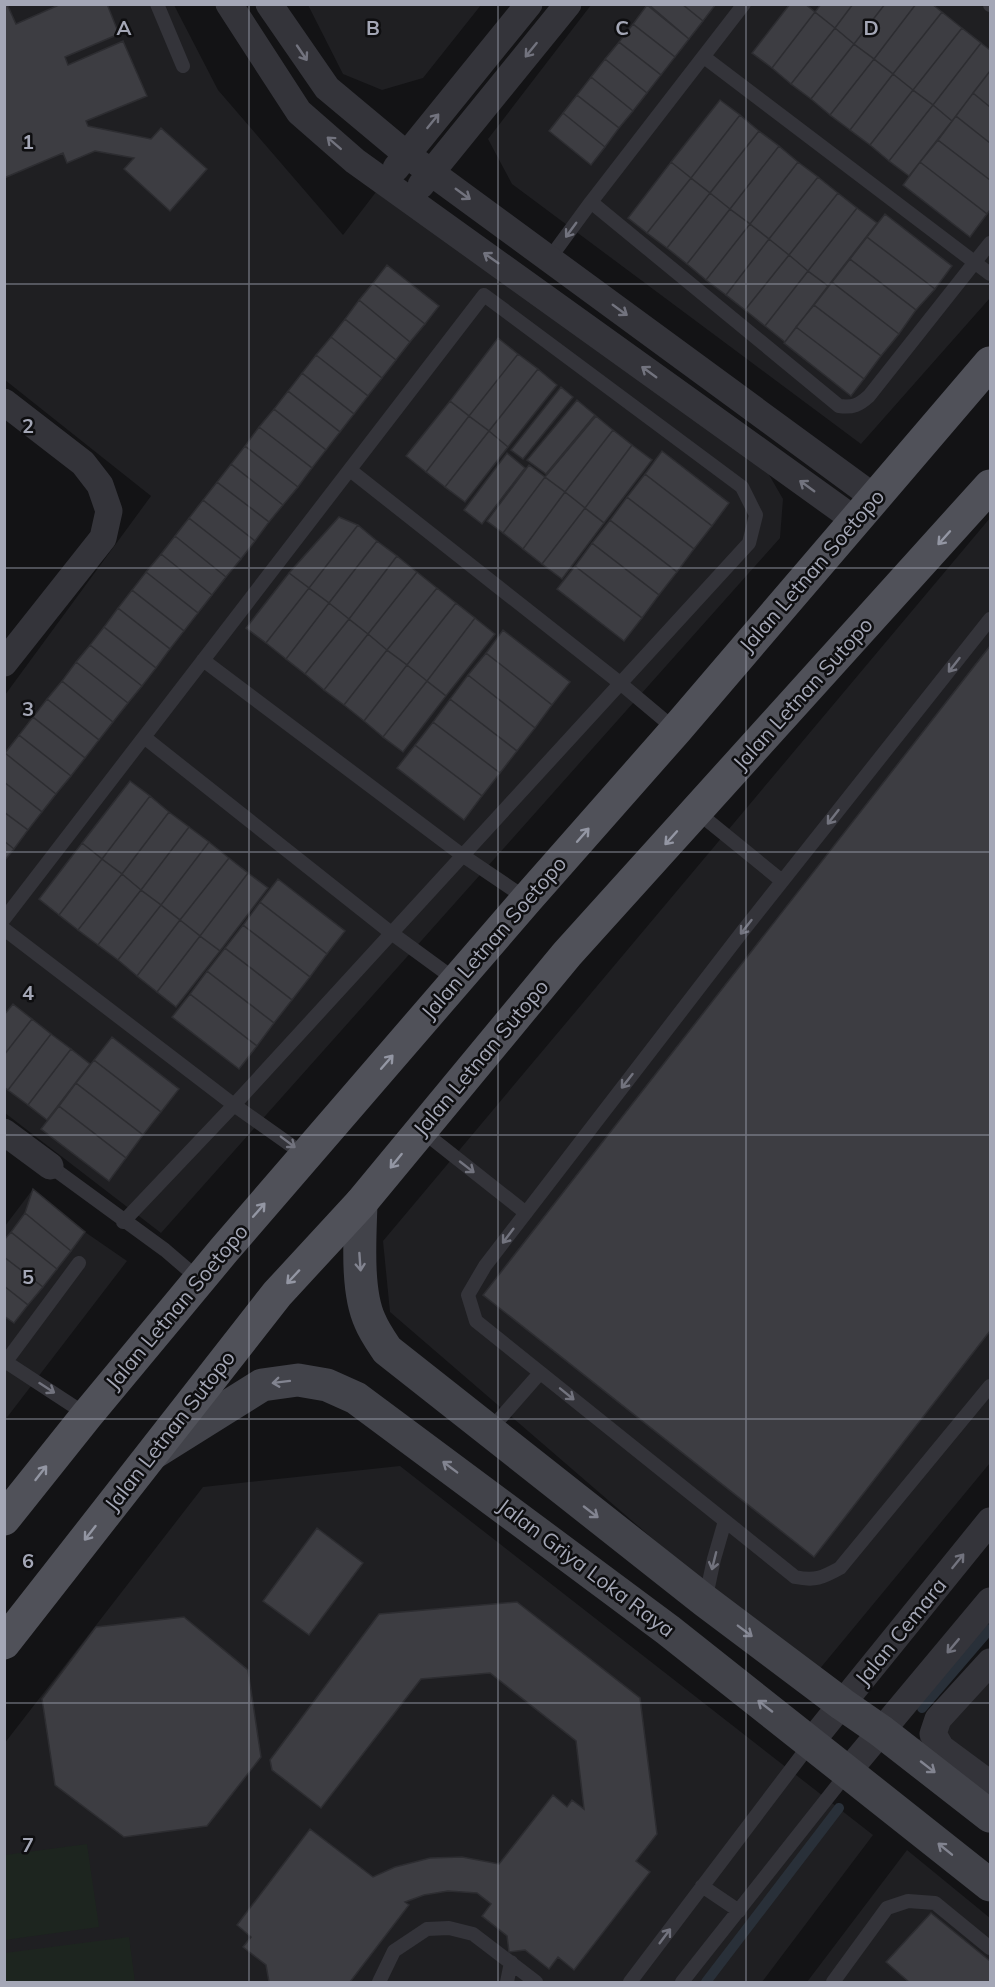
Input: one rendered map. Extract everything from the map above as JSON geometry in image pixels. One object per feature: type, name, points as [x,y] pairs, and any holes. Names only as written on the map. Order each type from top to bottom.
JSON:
[{"type":"main road","name":"Jalan Letnan Soetopo","points":[[4,1519],[200,1280],[990,363]]},
{"type":"main road","name":"Jalan Letnan Sutopo","points":[[4,1643],[277,1294],[361,1203],[567,954],[987,496]]},
{"type":"main road","points":[[361,1203],[362,1287],[369,1321],[387,1350],[705,1601],[881,1731],[990,1816]]},
{"type":"main road","name":"Jalan Griya Loka Raya","points":[[152,1454],[262,1384],[298,1380],[327,1385],[356,1398],[668,1630],[990,1885]]},
{"type":"street","points":[[229,4],[299,112],[384,183],[508,271],[865,509]]},
{"type":"street","points":[[269,4],[327,88],[406,154],[550,258],[865,509]]},
{"type":"street","points":[[384,183],[529,4]]},
{"type":"street","points":[[408,201],[568,4]]},
{"type":"street","points":[[4,402],[83,463],[100,485],[110,511],[103,538],[4,663]]},
{"type":"street","points":[[4,1132],[50,1166]]},
{"type":"street","name":"Jalan Cemara","points":[[812,1742],[990,1521]]},
{"type":"street","points":[[848,1772],[990,1601]]},
{"type":"street","points":[[990,1662],[938,1719],[933,1734],[941,1748],[990,1784]]},
{"type":"lane","points":[[157,4],[183,66]]},
{"type":"lane","points":[[550,258],[744,4]]},
{"type":"lane","points":[[704,57],[990,274]]},
{"type":"lane","points":[[591,202],[839,406],[849,408],[858,405],[869,396],[990,243]]},
{"type":"lane","points":[[4,919],[484,295],[742,487],[756,515],[749,543],[234,1105],[123,1222]]},
{"type":"lane","points":[[350,470],[620,683],[676,730]]},
{"type":"lane","points":[[990,619],[782,881],[485,1266],[468,1294],[476,1321],[795,1577],[811,1580],[824,1577],[840,1568],[990,1386]]},
{"type":"lane","points":[[203,660],[462,855],[527,899]]},
{"type":"lane","points":[[144,737],[390,933],[457,981]]},
{"type":"lane","points":[[696,811],[782,881]]},
{"type":"lane","points":[[4,929],[234,1105],[306,1156]]},
{"type":"lane","points":[[421,1130],[526,1213]]},
{"type":"lane","points":[[50,1166],[123,1222],[165,1250],[200,1280]]},
{"type":"lane","points":[[79,1263],[5,1363],[87,1415]]},
{"type":"lane","points":[[489,1431],[540,1373]]},
{"type":"lane","points":[[705,1601],[725,1521]]},
{"type":"lane","points":[[630,1983],[812,1742]]},
{"type":"lane","points":[[682,1983],[848,1772]]},
{"type":"lane","points":[[702,1886],[739,1911]]},
{"type":"lane","points":[[834,1983],[887,1908],[908,1901],[935,1903],[990,1948]]},
{"type":"lane","points":[[379,1983],[394,1951],[427,1929],[449,1928],[473,1934],[536,1983]]},
{"type":"lane","points":[[507,1983],[511,1962]]},
{"type":"shaded area","points":[[4,5],[174,5],[218,90],[343,235],[376,192],[764,466],[783,499],[780,538],[161,1233],[5,1113],[5,695],[151,496],[5,380]]},
{"type":"shaded area","points":[[308,5],[481,5],[423,78],[382,90],[343,74]]},
{"type":"shaded area","points":[[591,5],[990,5],[990,298],[861,444],[512,184],[488,139]]},
{"type":"shaded area","points":[[990,518],[990,1463],[813,1677],[390,1312],[383,1241]]},
{"type":"shaded area","points":[[33,1189],[85,1232],[127,1261],[5,1420],[5,1226]]},
{"type":"shaded area","points":[[400,1466],[873,1835],[762,1982],[5,1982],[4,1744],[203,1487]]},
{"type":"shaded area","points":[[990,1651],[990,1798],[918,1741]]},
{"type":"shaded area","points":[[87,1844],[99,1927],[5,1940],[5,1855]]},
{"type":"shaded area","points":[[907,1850],[990,1918],[990,1982],[807,1982]]},
{"type":"shaded area","points":[[129,1937],[135,1982],[5,1982],[5,1953]]},
{"type":"building","points":[[4,4],[7,4],[16,24],[61,4],[107,4],[119,34],[65,57],[68,65],[123,41],[147,96],[86,121],[88,126],[151,139],[161,128],[207,169],[170,211],[124,169],[134,158],[95,151],[67,163],[63,153],[4,178]]},
{"type":"building","points":[[648,4],[682,4],[703,21],[689,39]]},
{"type":"building","points":[[682,4],[716,4],[703,21]]},
{"type":"building","points":[[790,4],[805,4],[815,12],[772,68],[752,53]]},
{"type":"building","points":[[821,4],[853,4],[835,28],[815,12]]},
{"type":"building","points":[[853,4],[885,4],[854,44],[835,28]]},
{"type":"building","points":[[885,4],[916,4],[874,59],[854,44]]},
{"type":"building","points":[[916,4],[932,4],[942,12],[893,74],[874,59]]},
{"type":"building","points":[[647,5],[689,39],[675,57],[633,24]]},
{"type":"building","points":[[815,12],[835,28],[791,84],[772,68]]},
{"type":"building","points":[[942,12],[962,28],[913,90],[893,74]]},
{"type":"building","points":[[633,24],[675,57],[661,75],[619,42]]},
{"type":"building","points":[[835,28],[854,44],[811,99],[791,84]]},
{"type":"building","points":[[962,28],[981,43],[933,105],[913,90]]},
{"type":"building","points":[[619,42],[661,75],[647,93],[605,59]]},
{"type":"building","points":[[981,43],[990,50],[990,71],[952,121],[933,105]]},
{"type":"building","points":[[854,44],[874,59],[830,115],[811,99]]},
{"type":"building","points":[[605,59],[647,93],[633,111],[591,77]]},
{"type":"building","points":[[874,59],[893,74],[850,130],[830,115]]},
{"type":"building","points":[[990,71],[990,107],[973,93]]},
{"type":"building","points":[[893,74],[913,90],[870,145],[850,130]]},
{"type":"building","points":[[591,77],[633,111],[619,128],[577,95]]},
{"type":"building","points":[[913,90],[933,105],[889,161],[870,145]]},
{"type":"building","points":[[973,93],[990,107],[990,143],[956,116]]},
{"type":"building","points":[[577,95],[619,128],[605,147],[563,113]]},
{"type":"building","points":[[720,100],[740,115],[691,178],[671,162]]},
{"type":"building","points":[[933,105],[952,121],[909,176],[889,161]]},
{"type":"building","points":[[563,113],[605,147],[591,165],[549,131]]},
{"type":"building","points":[[740,115],[759,131],[710,193],[691,178]]},
{"type":"building","points":[[956,116],[990,143],[990,180],[938,140]]},
{"type":"building","points":[[759,131],[779,146],[730,209],[710,193]]},
{"type":"building","points":[[938,140],[990,180],[990,210],[987,214],[920,162]]},
{"type":"building","points":[[779,146],[798,162],[750,224],[730,209]]},
{"type":"building","points":[[671,162],[691,178],[647,233],[628,218]]},
{"type":"building","points":[[798,162],[818,177],[769,239],[750,224]]},
{"type":"building","points":[[920,162],[987,214],[970,237],[903,185]]},
{"type":"building","points":[[818,177],[838,193],[789,255],[769,239]]},
{"type":"building","points":[[691,178],[710,193],[667,248],[647,233]]},
{"type":"building","points":[[710,193],[730,209],[687,264],[667,248]]},
{"type":"building","points":[[838,193],[857,208],[808,271],[789,255]]},
{"type":"building","points":[[857,208],[877,223],[828,286],[808,271]]},
{"type":"building","points":[[730,209],[750,224],[706,280],[687,264]]},
{"type":"building","points":[[885,214],[952,266],[935,289],[867,237]]},
{"type":"building","points":[[750,224],[769,239],[726,295],[706,280]]},
{"type":"building","points":[[867,237],[935,289],[916,310],[850,259]]},
{"type":"building","points":[[769,239],[789,255],[745,310],[726,295]]},
{"type":"building","points":[[789,255],[808,271],[765,326],[745,310]]},
{"type":"building","points":[[850,259],[916,310],[899,334],[832,282]]},
{"type":"building","points":[[387,265],[439,306],[425,324],[373,283]]},
{"type":"building","points":[[808,271],[828,286],[785,342],[765,326]]},
{"type":"building","points":[[832,282],[899,334],[881,356],[814,305]]},
{"type":"building","points":[[373,283],[425,324],[410,342],[359,300]]},
{"type":"building","points":[[359,300],[410,342],[396,360],[345,319]]},
{"type":"building","points":[[814,305],[881,356],[864,379],[796,327]]},
{"type":"building","points":[[345,319],[396,360],[382,378],[331,337]]},
{"type":"building","points":[[796,327],[864,379],[851,396],[784,343]]},
{"type":"building","points":[[331,337],[382,378],[368,396],[316,355]]},
{"type":"building","points":[[498,338],[518,354],[469,416],[450,401]]},
{"type":"building","points":[[518,354],[538,369],[489,431],[469,416]]},
{"type":"building","points":[[316,355],[368,396],[354,414],[302,373]]},
{"type":"building","points":[[538,369],[557,385],[508,447],[489,431]]},
{"type":"building","points":[[302,373],[354,414],[340,432],[288,391]]},
{"type":"building","points":[[561,387],[573,397],[523,459],[511,450]]},
{"type":"building","points":[[288,391],[340,432],[326,450],[274,409]]},
{"type":"building","points":[[577,400],[595,415],[546,474],[527,460]]},
{"type":"building","points":[[450,401],[469,416],[426,472],[406,456]]},
{"type":"building","points":[[274,409],[326,450],[312,468],[259,427]]},
{"type":"building","points":[[469,416],[489,431],[445,487],[426,472]]},
{"type":"building","points":[[596,416],[613,430],[565,492],[545,477]]},
{"type":"building","points":[[259,427],[312,468],[298,487],[245,446]]},
{"type":"building","points":[[613,430],[632,445],[585,508],[565,492]]},
{"type":"building","points":[[489,431],[508,447],[465,502],[445,487]]},
{"type":"building","points":[[632,445],[652,460],[604,523],[585,508]]},
{"type":"building","points":[[245,446],[298,487],[283,505],[231,464]]},
{"type":"building","points":[[662,451],[729,503],[712,526],[645,474]]},
{"type":"building","points":[[507,453],[525,468],[482,524],[464,510]]},
{"type":"building","points":[[231,464],[283,505],[269,522],[217,482]]},
{"type":"building","points":[[529,465],[545,477],[503,533],[487,521]]},
{"type":"building","points":[[645,474],[712,526],[694,549],[627,497]]},
{"type":"building","points":[[545,477],[565,492],[523,549],[503,533]]},
{"type":"building","points":[[217,482],[269,522],[255,541],[203,500]]},
{"type":"building","points":[[565,492],[585,508],[542,564],[523,549]]},
{"type":"building","points":[[627,497],[694,549],[677,572],[610,520]]},
{"type":"building","points":[[203,500],[255,541],[241,559],[189,518]]},
{"type":"building","points":[[585,508],[604,523],[562,579],[542,564]]},
{"type":"building","points":[[339,517],[358,525],[309,588],[289,573]]},
{"type":"building","points":[[189,518],[241,559],[226,577],[175,536]]},
{"type":"building","points":[[610,520],[677,572],[659,595],[592,543]]},
{"type":"building","points":[[358,525],[377,541],[329,603],[309,588]]},
{"type":"building","points":[[175,536],[226,577],[212,595],[161,554]]},
{"type":"building","points":[[377,541],[397,556],[349,619],[329,603]]},
{"type":"building","points":[[592,543],[659,595],[642,618],[575,566]]},
{"type":"building","points":[[161,554],[212,595],[198,613],[146,572]]},
{"type":"building","points":[[397,556],[417,572],[368,634],[349,619]]},
{"type":"building","points":[[575,566],[642,618],[624,641],[557,589]]},
{"type":"building","points":[[146,572],[198,613],[184,631],[132,590]]},
{"type":"building","points":[[417,572],[437,588],[387,650],[368,634]]},
{"type":"building","points":[[289,573],[309,588],[266,643],[246,628]]},
{"type":"building","points":[[309,588],[329,603],[286,659],[266,643]]},
{"type":"building","points":[[437,588],[456,603],[407,665],[387,650]]},
{"type":"building","points":[[132,590],[184,631],[170,649],[118,608]]},
{"type":"building","points":[[329,603],[349,619],[305,674],[286,659]]},
{"type":"building","points":[[456,603],[475,618],[427,681],[407,665]]},
{"type":"building","points":[[118,608],[170,649],[156,668],[104,627]]},
{"type":"building","points":[[475,618],[495,634],[446,696],[427,681]]},
{"type":"building","points":[[349,619],[368,634],[324,690],[305,674]]},
{"type":"building","points":[[104,627],[156,668],[142,686],[90,645]]},
{"type":"building","points":[[503,630],[570,682],[552,705],[486,653]]},
{"type":"building","points":[[368,634],[387,650],[344,705],[324,690]]},
{"type":"building","points":[[90,645],[142,686],[128,703],[76,662]]},
{"type":"building","points":[[990,646],[990,1331],[814,1557],[483,1295]]},
{"type":"building","points":[[387,650],[407,665],[364,721],[344,705]]},
{"type":"building","points":[[486,653],[552,705],[535,728],[468,675]]},
{"type":"building","points":[[76,662],[128,703],[113,722],[62,681]]},
{"type":"building","points":[[407,665],[427,681],[383,737],[364,721]]},
{"type":"building","points":[[468,675],[535,728],[517,751],[450,699]]},
{"type":"building","points":[[62,681],[113,722],[99,740],[47,699]]},
{"type":"building","points":[[427,681],[446,696],[403,752],[383,737]]},
{"type":"building","points":[[47,699],[99,740],[85,758],[33,717]]},
{"type":"building","points":[[450,699],[517,751],[500,773],[433,722]]},
{"type":"building","points":[[33,717],[85,758],[71,776],[19,735]]},
{"type":"building","points":[[433,722],[500,773],[482,796],[415,745]]},
{"type":"building","points":[[19,735],[71,776],[56,794],[5,753]]},
{"type":"building","points":[[415,745],[482,796],[464,820],[397,768]]},
{"type":"building","points":[[5,753],[56,794],[42,812],[4,782]]},
{"type":"building","points":[[130,781],[150,796],[102,859],[82,843]]},
{"type":"building","points":[[4,782],[42,812],[28,830],[4,812]]},
{"type":"building","points":[[150,796],[169,812],[122,874],[102,859]]},
{"type":"building","points":[[4,812],[28,830],[14,849],[4,841]]},
{"type":"building","points":[[169,812],[189,827],[141,890],[122,874]]},
{"type":"building","points":[[189,827],[209,842],[161,905],[141,890]]},
{"type":"building","points":[[4,841],[14,849],[4,861]]},
{"type":"building","points":[[209,842],[229,858],[180,920],[161,905]]},
{"type":"building","points":[[82,843],[102,859],[59,915],[39,899]]},
{"type":"building","points":[[229,858],[248,873],[200,936],[180,920]]},
{"type":"building","points":[[102,859],[122,874],[78,930],[59,915]]},
{"type":"building","points":[[248,873],[268,888],[220,951],[200,936]]},
{"type":"building","points":[[122,874],[141,890],[98,945],[78,930]]},
{"type":"building","points":[[278,879],[345,931],[327,954],[260,902]]},
{"type":"building","points":[[141,890],[161,905],[118,960],[98,945]]},
{"type":"building","points":[[260,902],[327,954],[310,977],[243,925]]},
{"type":"building","points":[[161,905],[180,920],[137,976],[118,960]]},
{"type":"building","points":[[180,920],[200,936],[157,992],[137,976]]},
{"type":"building","points":[[243,925],[310,977],[292,1000],[225,948]]},
{"type":"building","points":[[200,936],[220,951],[176,1007],[157,992]]},
{"type":"building","points":[[225,948],[292,1000],[274,1023],[207,971]]},
{"type":"building","points":[[207,971],[274,1023],[257,1046],[190,994]]},
{"type":"building","points":[[190,994],[257,1046],[239,1069],[172,1017]]},
{"type":"building","points":[[13,1004],[32,1019],[4,1055],[4,1015]]},
{"type":"building","points":[[32,1019],[51,1034],[8,1090],[4,1087],[4,1055]]},
{"type":"building","points":[[51,1034],[71,1049],[28,1105],[8,1090]]},
{"type":"building","points":[[112,1037],[179,1089],[161,1112],[94,1060]]},
{"type":"building","points":[[71,1049],[90,1064],[47,1120],[28,1105]]},
{"type":"building","points":[[94,1060],[161,1112],[143,1135],[76,1083]]},
{"type":"building","points":[[76,1083],[143,1135],[126,1158],[59,1106]]},
{"type":"building","points":[[59,1106],[126,1158],[109,1181],[41,1129]]},
{"type":"building","points":[[33,1189],[85,1232],[71,1251],[25,1213]]},
{"type":"building","points":[[25,1213],[71,1251],[57,1269],[11,1232]]},
{"type":"building","points":[[11,1232],[57,1269],[43,1287],[4,1257],[4,1240]]},
{"type":"building","points":[[4,1257],[43,1287],[28,1305],[4,1286]]},
{"type":"building","points":[[4,1286],[28,1305],[14,1323],[4,1316]]},
{"type":"building","points":[[317,1528],[363,1563],[309,1635],[263,1601]]},
{"type":"building","points":[[517,1602],[640,1698],[657,1834],[636,1861],[650,1872],[574,1970],[558,1957],[549,1969],[525,1950],[509,1952],[507,1936],[482,1916],[491,1904],[477,1893],[448,1891],[424,1895],[405,1902],[409,1905],[350,1982],[269,1982],[266,1965],[243,1947],[251,1937],[237,1925],[310,1829],[373,1877],[395,1867],[430,1858],[462,1857],[499,1864],[553,1795],[567,1807],[572,1800],[584,1809],[576,1741],[490,1673],[421,1679],[321,1808],[272,1770],[270,1760],[379,1614]]},
{"type":"building","points":[[184,1617],[248,1670],[261,1757],[207,1826],[124,1837],[55,1785],[42,1699],[96,1627]]},
{"type":"building","points":[[931,1913],[990,1961],[990,1982],[909,1982],[886,1962]]},
{"type":"waterway","points":[[922,1708],[990,1629]]},
{"type":"waterway","points":[[706,1982],[839,1808]]}]
